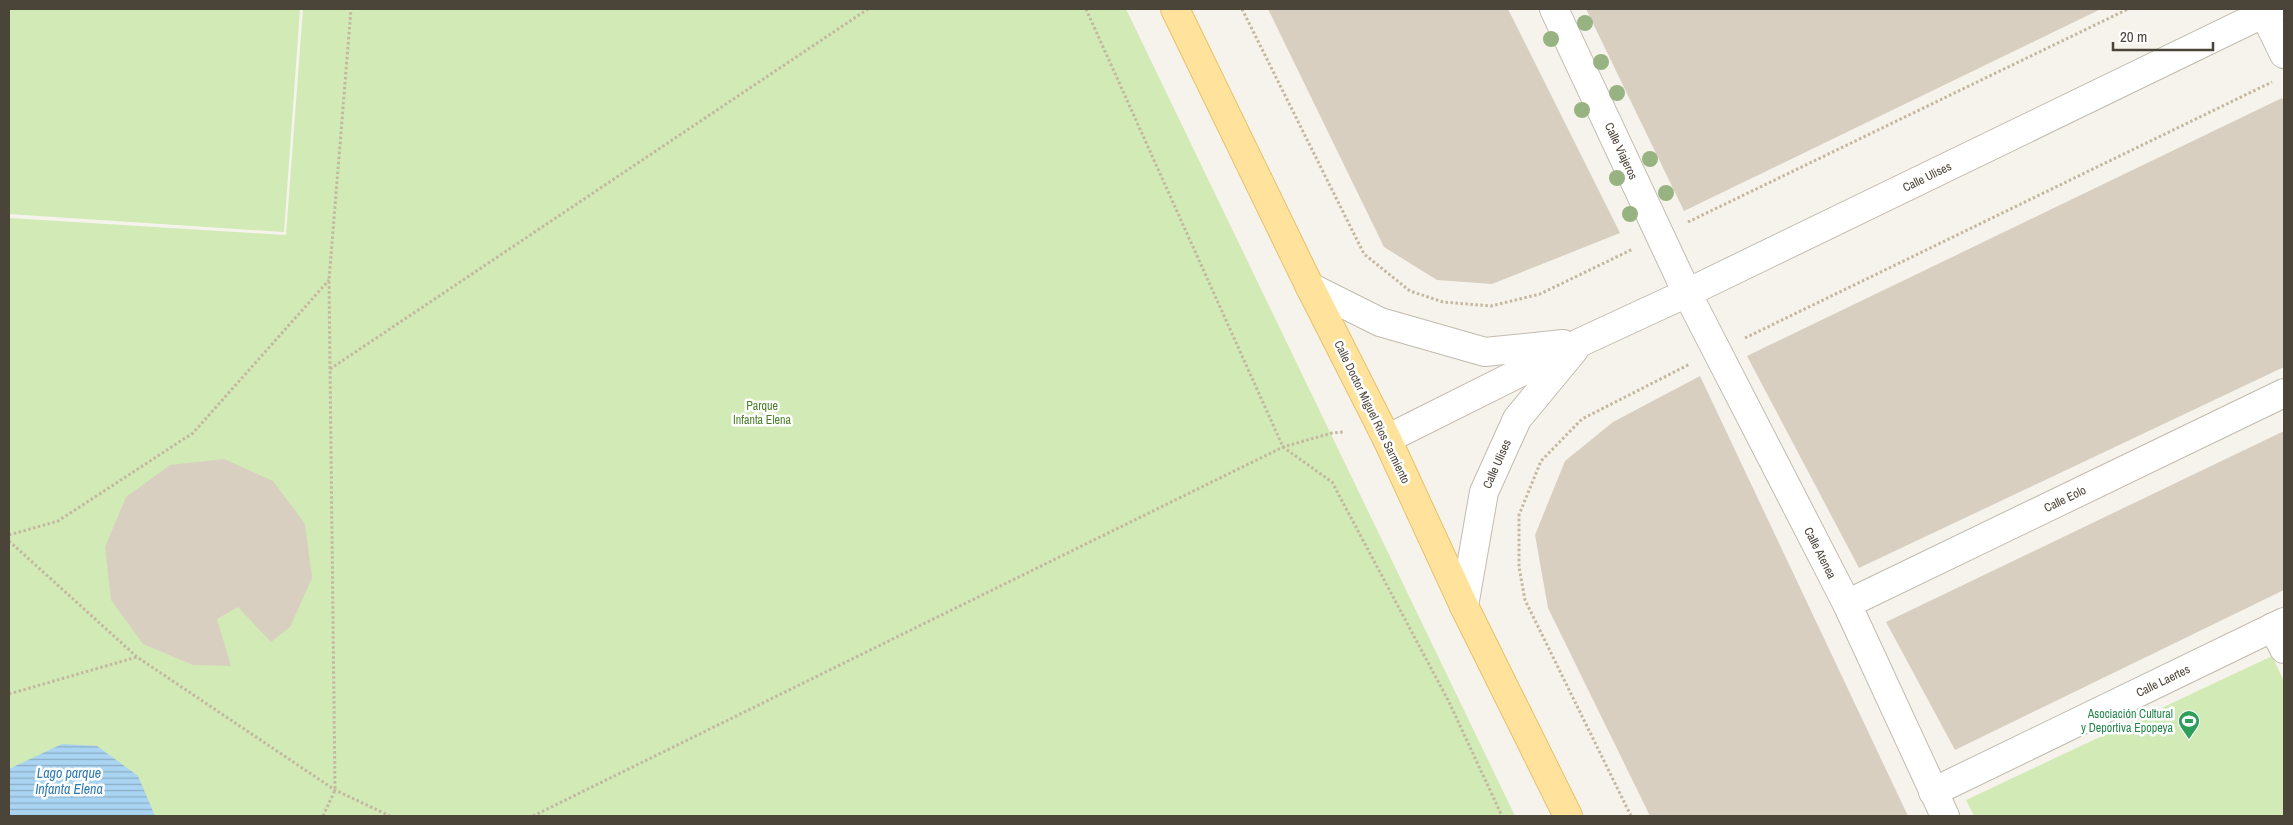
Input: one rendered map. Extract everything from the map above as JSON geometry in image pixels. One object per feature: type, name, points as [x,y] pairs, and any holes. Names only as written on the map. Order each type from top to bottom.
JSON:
[{"type":"main road","name":"Calle Doctor Miguel Rios Sarmiento","points":[[1176,9],[1310,287],[1387,439],[1464,606],[1568,816]]},
{"type":"street","name":"Calle Viajeros","points":[[1554,9],[1687,293]]},
{"type":"street","name":"Calle Ulises","points":[[1387,439],[1579,343],[1687,293],[2267,10]]},
{"type":"street","points":[[2267,10],[2284,54]]},
{"type":"street","name":"Calle Ulises","points":[[1310,287],[1380,322],[1485,352],[1579,343]]},
{"type":"street","name":"Calle Atenea","points":[[1687,293],[1846,604],[1933,792],[1946,816]]},
{"type":"street","name":"Calle Ulises","points":[[1464,606],[1484,492],[1517,419],[1579,343]]},
{"type":"street","name":"Calle Eolo","points":[[1846,604],[2284,393]]},
{"type":"street","name":"Calle Laertes","points":[[1933,792],[2281,633]]},
{"type":"path","points":[[323,816],[335,790],[329,280],[351,9]]},
{"type":"path","points":[[330,369],[868,9]]},
{"type":"path","points":[[1086,9],[1283,447],[1332,482],[1449,702],[1502,816]]},
{"type":"path","points":[[1631,816],[1525,600],[1518,567],[1520,515],[1541,461],[1582,419],[1717,351],[2275,81]]},
{"type":"path","points":[[9,535],[58,522],[193,433],[329,280]]},
{"type":"path","points":[[533,816],[1283,447],[1342,432]]},
{"type":"path","points":[[9,541],[137,657],[335,790],[390,816]]},
{"type":"path","points":[[9,694],[137,657]]},
{"type":"green space","points":[[9,9],[300,9],[284,232],[9,214]]},
{"type":"green space","name":"Parque Infanta Elena","points":[[303,9],[1126,9],[1515,816],[9,816],[9,218],[286,235]]},
{"type":"green space","name":"Asociación Cultural y Deportiva Epopeya","points":[[2272,656],[2284,681],[2284,816],[1974,816],[1966,800]]},
{"type":"water","name":"Lago parque Infanta Elena","points":[[62,744],[97,746],[138,776],[155,816],[9,816],[9,769]]},
{"type":"building","points":[[1268,9],[1508,9],[1620,233],[1492,284],[1437,280],[1384,247]]},
{"type":"building","points":[[1586,9],[2101,9],[1684,211]]},
{"type":"building","points":[[2282,98],[2284,102],[2284,367],[1859,568],[1747,356]]},
{"type":"building","points":[[1700,376],[1908,816],[1650,816],[1548,608],[1535,535],[1565,461],[1613,422]]},
{"type":"building","points":[[2284,431],[2284,590],[1955,750],[1886,622]]},
{"type":"building","points":[[224,459],[273,481],[305,524],[312,578],[290,627],[271,642],[238,607],[217,619],[231,666],[193,665],[143,644],[111,600],[105,547],[126,497],[170,465]]},
{"type":"place","name":"Asociación Cultural y Deportiva Epopeya","points":[[2189,740]]}]
